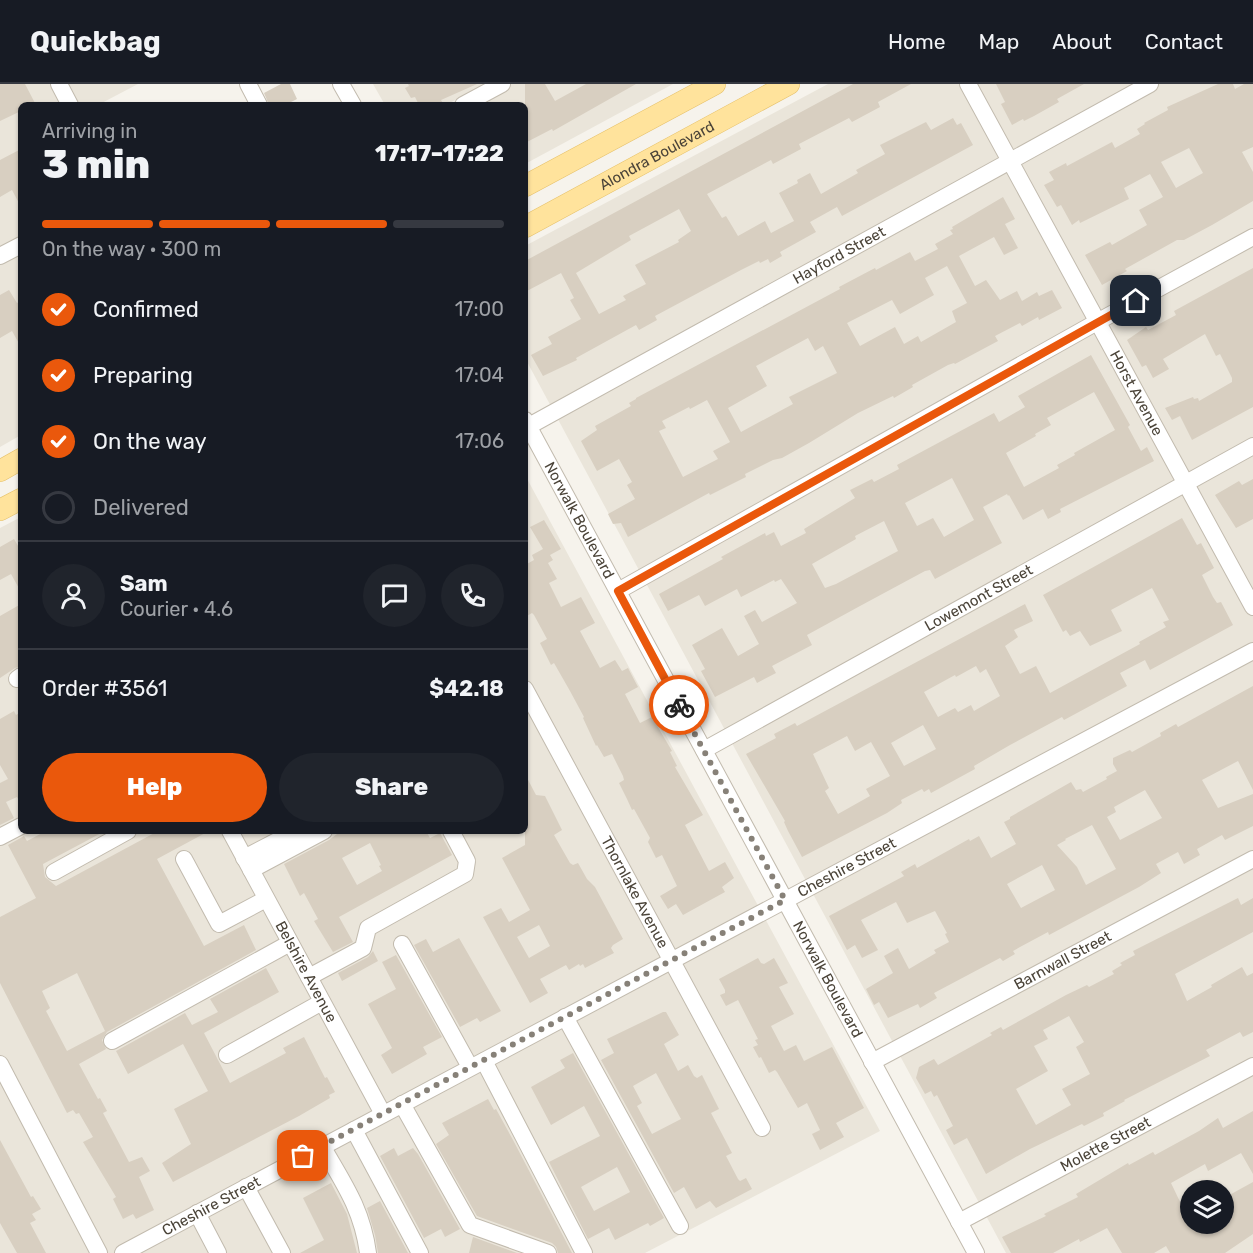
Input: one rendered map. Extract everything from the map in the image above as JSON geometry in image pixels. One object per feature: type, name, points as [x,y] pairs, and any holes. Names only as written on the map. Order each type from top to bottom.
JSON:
[{"type":"main road","points":[[528,184],[715,84]]},
{"type":"main road","name":"Alondra Boulevard","points":[[528,225],[789,84]]},
{"type":"main road","points":[[0,471],[18,461]]},
{"type":"main road","points":[[0,510],[18,501]]},
{"type":"street","points":[[59,84],[68,102]]},
{"type":"street","points":[[248,84],[257,102]]},
{"type":"street","points":[[341,84],[351,102]]},
{"type":"street","points":[[466,102],[481,89],[502,84]]},
{"type":"street","name":"Horst Avenue","points":[[968,84],[1253,607]]},
{"type":"street","name":"Hayford Street","points":[[528,422],[1150,84]]},
{"type":"street","points":[[618,591],[1253,237]]},
{"type":"street","points":[[0,256],[18,247]]},
{"type":"street","name":"Norwalk Boulevard","points":[[528,425],[976,1253]]},
{"type":"street","name":"Lowemont Street","points":[[704,750],[1253,446]]},
{"type":"street","name":"Cheshire Street","points":[[123,1253],[1253,651]]},
{"type":"street","name":"Thornlake Avenue","points":[[528,695],[762,1128]]},
{"type":"street","points":[[0,837],[18,828]]},
{"type":"street","points":[[54,872],[123,834]]},
{"type":"street","name":"Belshire Avenue","points":[[232,834],[383,1114]]},
{"type":"street","points":[[248,864],[292,834]]},
{"type":"street","points":[[248,864],[317,834]]},
{"type":"street","points":[[309,977],[363,948],[368,927],[465,874],[467,861],[453,834]]},
{"type":"street","points":[[184,859],[219,924],[266,899]]},
{"type":"street","name":"Barnwall Street","points":[[872,1062],[1253,859]]},
{"type":"street","points":[[112,1041],[290,943]]},
{"type":"street","points":[[402,944],[477,1064],[584,1253]]},
{"type":"street","points":[[227,1055],[322,1002]]},
{"type":"street","points":[[565,1017],[680,1226]]},
{"type":"street","points":[[0,1064],[99,1253]]},
{"type":"street","name":"Molette Street","points":[[959,1222],[1253,1066]]},
{"type":"street","points":[[402,1104],[470,1225],[548,1253]]},
{"type":"street","points":[[354,1130],[420,1253]]},
{"type":"street","points":[[322,1146],[358,1209],[368,1253]]},
{"type":"street","points":[[246,1187],[282,1253]]},
{"type":"street","points":[[196,1214],[218,1253]]},
{"type":"shaded area","points":[[0,84],[138,84],[104,102],[18,102],[18,437],[0,447]]},
{"type":"shaded area","points":[[373,84],[673,84],[528,162],[528,102],[489,102],[481,86],[452,102],[383,102]]},
{"type":"shaded area","points":[[828,84],[1253,84],[1253,1253],[1006,1253],[528,364],[528,244]]},
{"type":"shaded area","points":[[528,481],[880,1131],[645,1253],[0,1253],[0,528],[18,519],[18,834],[528,834]]},
{"type":"building","points":[[0,84],[25,84],[34,102],[18,102],[18,112],[0,121]]},
{"type":"building","points":[[281,84],[290,84],[297,99],[291,102],[268,102],[264,93]]},
{"type":"building","points":[[408,84],[477,84],[441,100],[442,102],[418,102],[415,97],[411,98],[405,88],[409,86]]},
{"type":"building","points":[[525,84],[545,84],[555,101],[586,84],[636,84],[553,131],[552,129],[528,141],[528,102],[525,102]]},
{"type":"building","points":[[853,84],[911,84],[878,102],[880,107],[852,122],[849,118],[799,144],[801,149],[773,164],[771,160],[707,194],[722,218],[726,216],[738,236],[765,221],[771,233],[794,221],[779,193],[798,183],[797,180],[810,173],[821,194],[858,173],[856,170],[885,154],[880,145],[926,122],[931,130],[953,118],[957,125],[961,123],[973,145],[842,216],[837,207],[810,222],[816,232],[780,252],[782,256],[770,263],[768,259],[760,263],[759,261],[655,316],[657,320],[639,330],[636,325],[576,358],[577,360],[543,376],[531,355],[552,344],[548,337],[581,319],[570,300],[574,298],[561,273],[528,290],[528,259]],"holes":[[[679,209],[691,231],[678,240],[679,242],[635,265],[646,284],[623,296],[626,300],[599,314],[576,273],[631,240],[629,236]]]},
{"type":"building","points":[[996,84],[1084,84],[1057,99],[1059,102],[1012,125],[1001,104],[1005,102]]},
{"type":"building","points":[[1218,84],[1233,84],[1235,89],[1244,84],[1253,84],[1253,147],[1242,152],[1253,172],[1253,201],[1184,240],[1177,240],[1125,269],[1127,271],[1102,285],[1085,255],[1110,242],[1112,245],[1147,225],[1139,210],[1163,197],[1150,174],[1124,188],[1129,199],[1072,225],[1061,205],[1057,207],[1044,185],[1054,180],[1049,172],[1066,163],[1067,166],[1112,142],[1115,148],[1140,134],[1137,129],[1168,110],[1167,107]],"holes":[[[1189,148],[1203,173],[1176,188],[1161,162]]]},
{"type":"building","points":[[18,151],[18,201],[12,190],[0,197],[0,160]]},
{"type":"building","points":[[1003,197],[1015,219],[1005,224],[1018,248],[1004,255],[994,237],[959,256],[975,286],[986,280],[1000,300],[1017,291],[1022,301],[1037,292],[1039,296],[1052,290],[1062,308],[1039,320],[1038,317],[1022,326],[1020,323],[995,336],[998,341],[955,364],[948,365],[894,398],[893,396],[858,413],[782,458],[745,474],[746,477],[710,495],[709,493],[628,537],[621,523],[613,524],[608,514],[635,499],[627,485],[632,482],[619,459],[597,471],[581,441],[597,430],[595,426],[631,406],[629,403],[636,398],[875,268],[876,270],[910,252],[915,261],[938,249],[935,244],[953,234],[950,230],[953,229],[952,227]],"holes":[[[947,266],[967,303],[952,311],[956,322],[921,342],[918,336],[904,344],[895,327],[860,346],[847,323],[892,300],[900,314],[934,295],[925,278]],[[808,338],[815,351],[823,346],[837,373],[789,397],[793,404],[741,432],[728,408],[767,386],[756,366]],[[707,400],[730,442],[713,451],[718,459],[683,477],[659,431],[666,428],[662,421],[689,407],[690,409]]]},
{"type":"building","points":[[1253,268],[1253,407],[1192,440],[1180,416],[1172,420],[1165,408],[1193,397],[1198,398],[1199,401],[1232,382],[1220,354],[1216,356],[1205,334],[1163,359],[1169,369],[1153,378],[1146,365],[1142,367],[1127,340],[1146,327],[1148,330],[1176,315],[1174,311]]},
{"type":"building","points":[[9,290],[18,302],[18,342],[12,331],[0,338],[0,295]]},
{"type":"building","points":[[1091,355],[1130,425],[1128,427],[1141,451],[1147,447],[1154,461],[1060,509],[1061,512],[1048,519],[1043,509],[1023,520],[1007,494],[983,507],[1002,543],[935,579],[930,570],[925,571],[807,635],[812,645],[772,666],[776,673],[757,683],[754,677],[715,697],[701,671],[705,669],[692,645],[722,628],[738,656],[759,644],[744,616],[755,610],[762,622],[797,603],[781,579],[775,582],[774,580],[741,597],[737,589],[705,606],[699,595],[668,611],[659,594],[765,533],[766,536],[774,532],[781,546],[806,533],[804,529],[855,498],[850,490],[872,479],[874,482],[899,469],[897,465],[994,413],[999,422],[1025,407],[1018,396]],"holes":[[[1094,392],[1115,430],[1074,453],[1075,455],[1057,465],[1059,468],[1024,487],[1006,453],[1051,425],[1047,418]],[[952,478],[974,520],[944,537],[933,518],[917,526],[905,503]],[[884,521],[898,551],[825,588],[812,564],[856,539],[855,536]]]},
{"type":"building","points":[[1253,479],[1253,519],[1236,528],[1215,495],[1239,481],[1242,485]]},
{"type":"building","points":[[1182,518],[1197,545],[1201,543],[1214,568],[1202,575],[1213,597],[1217,603],[1221,602],[1233,625],[1150,670],[1145,660],[1120,673],[1127,686],[1064,720],[1062,717],[1010,745],[974,766],[975,769],[931,793],[929,789],[924,792],[922,789],[901,800],[902,803],[887,813],[802,857],[785,821],[746,754],[776,738],[774,734],[795,723],[797,726],[1025,604],[1033,621],[1014,630],[1018,637],[1005,646],[1020,674],[1036,666],[1050,693],[1140,644],[1139,642],[1166,627],[1163,622],[1169,620],[1152,588],[1111,610],[1122,631],[1090,646],[1080,631],[1070,636],[1066,630],[1063,632],[1043,595]],"holes":[[[976,666],[980,673],[986,669],[1000,696],[974,711],[971,705],[958,712],[955,708],[938,717],[924,692]],[[923,725],[936,749],[904,766],[891,743]],[[847,736],[855,751],[871,742],[890,776],[866,789],[870,796],[838,814],[825,791],[829,788],[813,754]]]},
{"type":"building","points":[[544,520],[561,549],[550,555],[553,560],[548,563],[557,579],[549,583],[561,607],[581,597],[595,623],[580,631],[600,668],[615,660],[622,671],[628,668],[638,687],[625,694],[640,723],[652,717],[672,751],[670,752],[677,766],[675,767],[703,815],[685,825],[709,871],[725,862],[734,878],[722,887],[725,892],[683,915],[676,904],[668,909],[660,896],[677,886],[662,855],[656,858],[648,842],[650,838],[634,809],[632,810],[619,783],[624,780],[612,754],[604,757],[596,746],[570,691],[554,663],[551,665],[540,643],[547,639],[534,615],[532,613],[528,615],[528,563],[534,560],[532,555],[543,549],[530,527]]},
{"type":"building","points":[[14,539],[18,546],[18,587],[11,574],[0,580],[0,547]]},
{"type":"building","points":[[18,606],[18,667],[0,678],[0,616]]},
{"type":"building","points":[[1253,686],[1253,790],[1238,761],[1202,780],[1218,808],[1253,794],[1253,826],[1225,840],[1222,835],[1197,849],[1200,855],[1184,864],[1178,852],[1156,864],[1161,873],[1139,887],[1049,935],[1048,932],[1020,947],[1013,951],[1015,954],[1003,961],[1000,958],[934,993],[937,998],[920,1008],[918,1004],[888,1018],[879,1002],[874,1005],[866,989],[893,973],[884,956],[898,948],[909,969],[936,953],[934,950],[949,942],[945,934],[947,933],[935,911],[907,923],[896,902],[861,920],[878,950],[862,958],[855,945],[847,950],[829,916],[904,876],[901,872],[915,864],[917,868],[969,839],[970,841],[979,836],[991,858],[1016,844],[1004,822],[1010,817],[1071,782],[1076,790],[1081,789],[1083,792],[1117,771],[1113,758],[1130,750],[1132,752],[1161,736],[1160,733],[1176,724],[1178,727]],"holes":[[[1145,790],[1162,818],[1120,840],[1107,817],[1116,812],[1114,807]],[[1092,825],[1116,869],[1086,885],[1077,867],[1057,845]],[[1042,865],[1055,890],[1021,908],[1007,884]]]},
{"type":"building","points":[[14,711],[16,715],[18,714],[18,799],[17,797],[6,802],[14,818],[0,825],[0,783],[8,779],[0,765],[0,719]]},
{"type":"building","points":[[528,780],[536,795],[545,796],[562,830],[554,835],[570,863],[573,865],[578,863],[587,879],[595,887],[623,939],[611,948],[614,953],[585,968],[583,964],[580,966],[579,964],[569,970],[566,965],[540,979],[548,993],[530,1003],[483,917],[501,908],[509,922],[530,910],[502,858],[525,845],[525,834],[528,834]],"holes":[[[539,925],[550,946],[529,958],[517,937]]]},
{"type":"building","points":[[40,834],[99,834],[43,864],[45,877],[56,886],[152,834],[203,834],[157,859],[204,946],[244,925],[256,950],[107,1032],[102,1040],[106,1049],[79,1064],[107,1111],[103,1113],[129,1162],[142,1157],[150,1171],[139,1177],[154,1210],[136,1219],[133,1214],[123,1219],[113,1199],[116,1197],[83,1142],[93,1137],[79,1113],[76,1114],[73,1110],[67,1113],[0,983],[0,917],[36,898],[8,845],[24,836],[27,841]],"holes":[[[77,973],[105,1031],[67,1051],[46,1011],[50,1008],[42,991]]]},
{"type":"building","points":[[337,834],[428,834],[430,838],[441,834],[452,855],[339,917],[353,942],[333,952],[314,921],[318,919],[304,893],[300,896],[284,864]],"holes":[[[370,843],[381,865],[379,866],[382,871],[357,885],[342,858]]]},
{"type":"building","points":[[1238,898],[1241,905],[1253,898],[1253,932],[1175,974],[1187,1001],[1242,967],[1247,976],[1253,973],[1253,1032],[1243,1037],[1240,1032],[1206,1050],[1210,1056],[1124,1100],[1103,1113],[1104,1116],[1030,1149],[986,1174],[967,1138],[954,1145],[946,1130],[953,1126],[937,1095],[934,1097],[931,1091],[925,1094],[916,1078],[919,1067],[934,1059],[938,1065],[992,1035],[990,1033],[1001,1027],[1003,1030],[1066,995],[1087,985],[1089,987],[1114,974],[1112,971],[1122,965],[1120,963],[1135,955],[1133,951]],"holes":[[[1069,1016],[1084,1042],[1076,1047],[1090,1074],[1062,1089],[1071,1105],[1036,1125],[1016,1089],[1048,1071],[1034,1046],[1048,1039],[1043,1030]]]},
{"type":"building","points":[[459,938],[501,1011],[480,1022],[477,1018],[460,1027],[414,945],[426,939],[433,952]]},
{"type":"building","points":[[373,951],[378,961],[342,981],[338,973],[368,957]]},
{"type":"building","points":[[396,955],[442,1037],[423,1047],[427,1054],[392,1074],[381,1055],[392,1048],[368,1004],[396,989],[382,962]]},
{"type":"building","points":[[758,958],[764,964],[774,958],[788,983],[779,987],[794,1014],[771,1026],[784,1051],[796,1045],[804,1061],[832,1047],[864,1108],[836,1123],[844,1137],[820,1150],[812,1134],[820,1130],[807,1103],[798,1108],[777,1072],[775,1070],[769,1073],[753,1047],[758,1045],[755,1040],[758,1039],[738,1000],[726,1006],[720,995],[725,993],[725,990],[719,979]]},
{"type":"building","points":[[266,968],[279,992],[204,1033],[230,1083],[286,1053],[283,1048],[304,1037],[325,1078],[327,1077],[335,1092],[329,1095],[330,1098],[299,1116],[173,1182],[162,1163],[191,1144],[174,1109],[208,1091],[183,1044],[128,1074],[116,1051],[185,1013],[192,1025],[218,1012],[210,999]]},
{"type":"building","points":[[666,1012],[679,1035],[664,1044],[678,1071],[688,1065],[694,1076],[697,1078],[702,1075],[719,1109],[711,1113],[732,1153],[726,1156],[738,1179],[740,1181],[746,1178],[752,1189],[716,1208],[710,1201],[696,1209],[684,1187],[674,1193],[601,1060],[614,1053],[607,1039]],"holes":[[[656,1073],[681,1119],[652,1134],[637,1106],[642,1103],[633,1086]]]},
{"type":"building","points":[[573,1053],[664,1218],[650,1226],[648,1223],[615,1240],[609,1228],[588,1239],[549,1162],[600,1136],[584,1106],[551,1125],[531,1087],[565,1068],[560,1060]],"holes":[[[617,1167],[630,1192],[594,1211],[581,1187]]]},
{"type":"building","points":[[488,1099],[513,1140],[572,1253],[558,1253],[552,1243],[477,1216],[436,1144],[449,1135],[442,1123]]},
{"type":"building","points":[[1253,1111],[1253,1174],[1241,1153],[1208,1171],[1205,1164],[1171,1183],[1180,1202],[1180,1234],[1234,1234],[1234,1192],[1253,1182],[1253,1234],[1225,1253],[1170,1253],[1166,1246],[1154,1253],[1122,1253],[1107,1228],[1053,1253],[1011,1253],[1002,1237],[1046,1216],[1044,1214],[1078,1197],[1076,1194],[1128,1163],[1129,1165],[1153,1152],[1155,1155],[1218,1118],[1223,1128]]},
{"type":"building","points":[[0,1140],[31,1197],[33,1196],[41,1209],[32,1214],[36,1220],[30,1223],[46,1253],[17,1253],[0,1223]]},
{"type":"building","points":[[394,1148],[398,1156],[413,1148],[418,1154],[460,1229],[445,1237],[441,1229],[424,1238],[380,1156]]},
{"type":"building","points":[[331,1183],[347,1214],[357,1253],[300,1253],[324,1240],[303,1198]]},
{"type":"building","points":[[380,1201],[408,1253],[378,1253],[367,1208]]},
{"type":"building","points":[[473,1237],[517,1253],[469,1253]]},
{"type":"way so far","points":[[303,1156],[785,900],[679,705]]},
{"type":"route","points":[[679,705],[618,591],[1136,301]]}]
